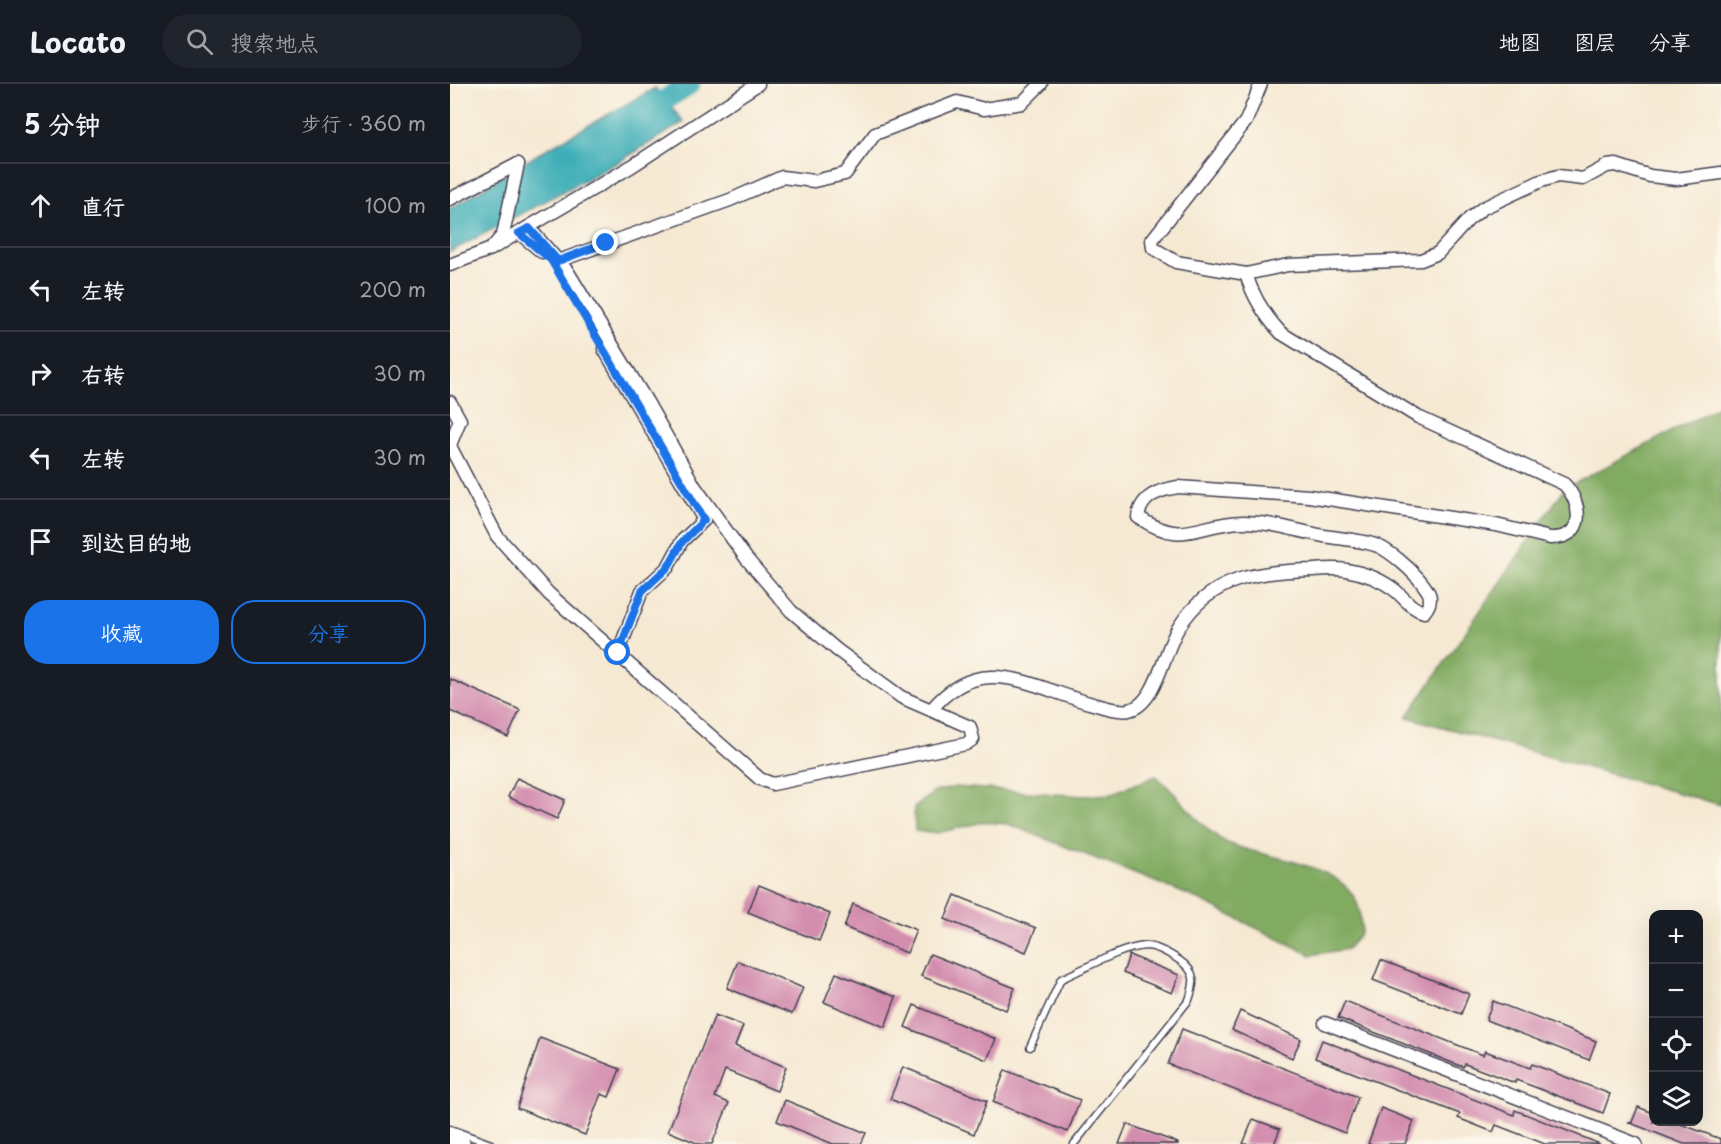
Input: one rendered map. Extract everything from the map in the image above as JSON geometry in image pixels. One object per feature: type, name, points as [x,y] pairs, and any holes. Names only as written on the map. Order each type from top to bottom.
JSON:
[{"type":"main road","points":[[450,1140],[461,1144]]},
{"type":"street","points":[[450,265],[491,249],[524,231],[759,84]]},
{"type":"street","points":[[558,261],[730,200],[782,177],[814,181],[845,174],[875,134],[957,102],[984,109],[1022,103],[1041,84]]},
{"type":"street","points":[[1261,84],[1246,121],[1152,240],[1153,248],[1160,254],[1176,262],[1246,274],[1288,265],[1421,260],[1438,253],[1469,219],[1483,208],[1541,181],[1558,176],[1583,179],[1608,166],[1616,165],[1650,176],[1676,179],[1721,173]]},
{"type":"street","points":[[450,199],[518,164],[506,229],[491,249]]},
{"type":"street","points":[[450,402],[460,420],[450,446],[497,536],[549,594],[760,779],[773,784],[971,741],[974,736],[970,727],[901,697],[837,650],[790,611],[746,558],[695,487],[647,402],[568,272],[524,231]]},
{"type":"street","points":[[524,231],[551,260],[704,520],[682,542],[668,567],[642,591],[618,653]]},
{"type":"street","points":[[931,710],[946,692],[955,686],[995,676],[1033,683],[1074,699],[1117,710],[1135,708],[1149,697],[1178,627],[1195,606],[1207,593],[1252,574],[1293,569],[1345,569],[1382,581],[1416,610],[1424,612],[1431,605],[1431,597],[1427,588],[1414,573],[1379,547],[1260,523],[1224,524],[1179,534],[1154,527],[1138,517],[1140,508],[1160,490],[1178,487],[1310,496],[1497,525],[1550,538],[1558,538],[1572,530],[1579,514],[1578,505],[1564,484],[1418,417],[1281,333],[1268,320],[1252,294],[1246,274]]},
{"type":"street","points":[[1325,1023],[1611,1140],[1636,1144]]},
{"type":"lane","points":[[1030,1047],[1061,979],[1128,950],[1146,946],[1164,951],[1191,970],[1195,981],[1189,1000],[1074,1144]]},
{"type":"lane","points":[[450,1129],[491,1144]]},
{"type":"green space","points":[[1721,405],[1721,805],[1407,717],[1564,489]]},
{"type":"green space","points":[[1156,776],[1210,831],[1230,844],[1308,866],[1328,874],[1344,885],[1355,899],[1360,917],[1361,930],[1357,938],[1347,949],[1311,955],[1191,896],[1008,824],[984,822],[937,833],[915,831],[914,808],[934,792],[956,787],[1083,796],[1110,794]]},
{"type":"water","points":[[655,88],[684,122],[622,160],[450,252],[450,209],[543,151]]},
{"type":"building","points":[[450,679],[520,710],[508,737],[450,711]]},
{"type":"building","points":[[517,778],[565,800],[557,819],[508,797]]},
{"type":"building","points":[[759,885],[830,914],[819,941],[748,912]]},
{"type":"building","points":[[955,895],[1036,928],[1026,952],[945,919]]},
{"type":"building","points":[[853,904],[916,930],[907,953],[844,927]]},
{"type":"building","points":[[930,954],[1015,988],[1006,1010],[921,976]]},
{"type":"building","points":[[1129,955],[1179,975],[1172,993],[1123,973]]},
{"type":"building","points":[[1381,960],[1469,994],[1461,1014],[1373,980]]},
{"type":"building","points":[[738,961],[803,988],[792,1014],[727,988]]},
{"type":"building","points":[[836,973],[896,997],[885,1027],[824,1002]]},
{"type":"building","points":[[1345,1001],[1483,1055],[1485,1051],[1530,1068],[1532,1064],[1610,1094],[1603,1113],[1516,1080],[1515,1083],[1465,1064],[1463,1067],[1338,1018]]},
{"type":"building","points":[[1493,1001],[1596,1041],[1589,1060],[1486,1020]]},
{"type":"building","points":[[914,1005],[996,1039],[987,1060],[905,1027]]},
{"type":"building","points":[[1240,1011],[1301,1039],[1292,1058],[1232,1030]]},
{"type":"building","points":[[715,1015],[743,1026],[735,1046],[786,1067],[777,1091],[725,1070],[715,1097],[729,1103],[712,1144],[699,1144],[668,1131]]},
{"type":"building","points":[[1182,1029],[1358,1097],[1345,1133],[1168,1064]]},
{"type":"building","points":[[540,1038],[620,1069],[609,1097],[601,1094],[585,1135],[517,1108]]},
{"type":"building","points":[[1322,1040],[1514,1115],[1515,1110],[1600,1144],[1545,1144],[1496,1125],[1493,1132],[1458,1118],[1460,1114],[1315,1058]]},
{"type":"building","points":[[903,1067],[987,1101],[974,1134],[890,1099]]},
{"type":"building","points":[[1005,1070],[1080,1100],[1068,1132],[993,1102]]},
{"type":"building","points":[[785,1100],[866,1133],[861,1144],[833,1144],[777,1121]]},
{"type":"building","points":[[1638,1107],[1649,1111],[1649,1126],[1686,1126],[1721,1139],[1721,1144],[1684,1144],[1628,1122],[1632,1122]]},
{"type":"building","points":[[1381,1108],[1414,1121],[1405,1144],[1368,1144]]},
{"type":"building","points":[[1253,1119],[1280,1129],[1274,1144],[1243,1144]]},
{"type":"building","points":[[1127,1124],[1178,1143],[1178,1144],[1119,1144]]},
{"type":"waterway","points":[[642,114],[690,84]]},
{"type":"route","points":[[606,243],[558,261],[529,228],[519,233],[551,260],[574,295],[704,520],[682,542],[668,567],[642,591],[618,653]]}]
